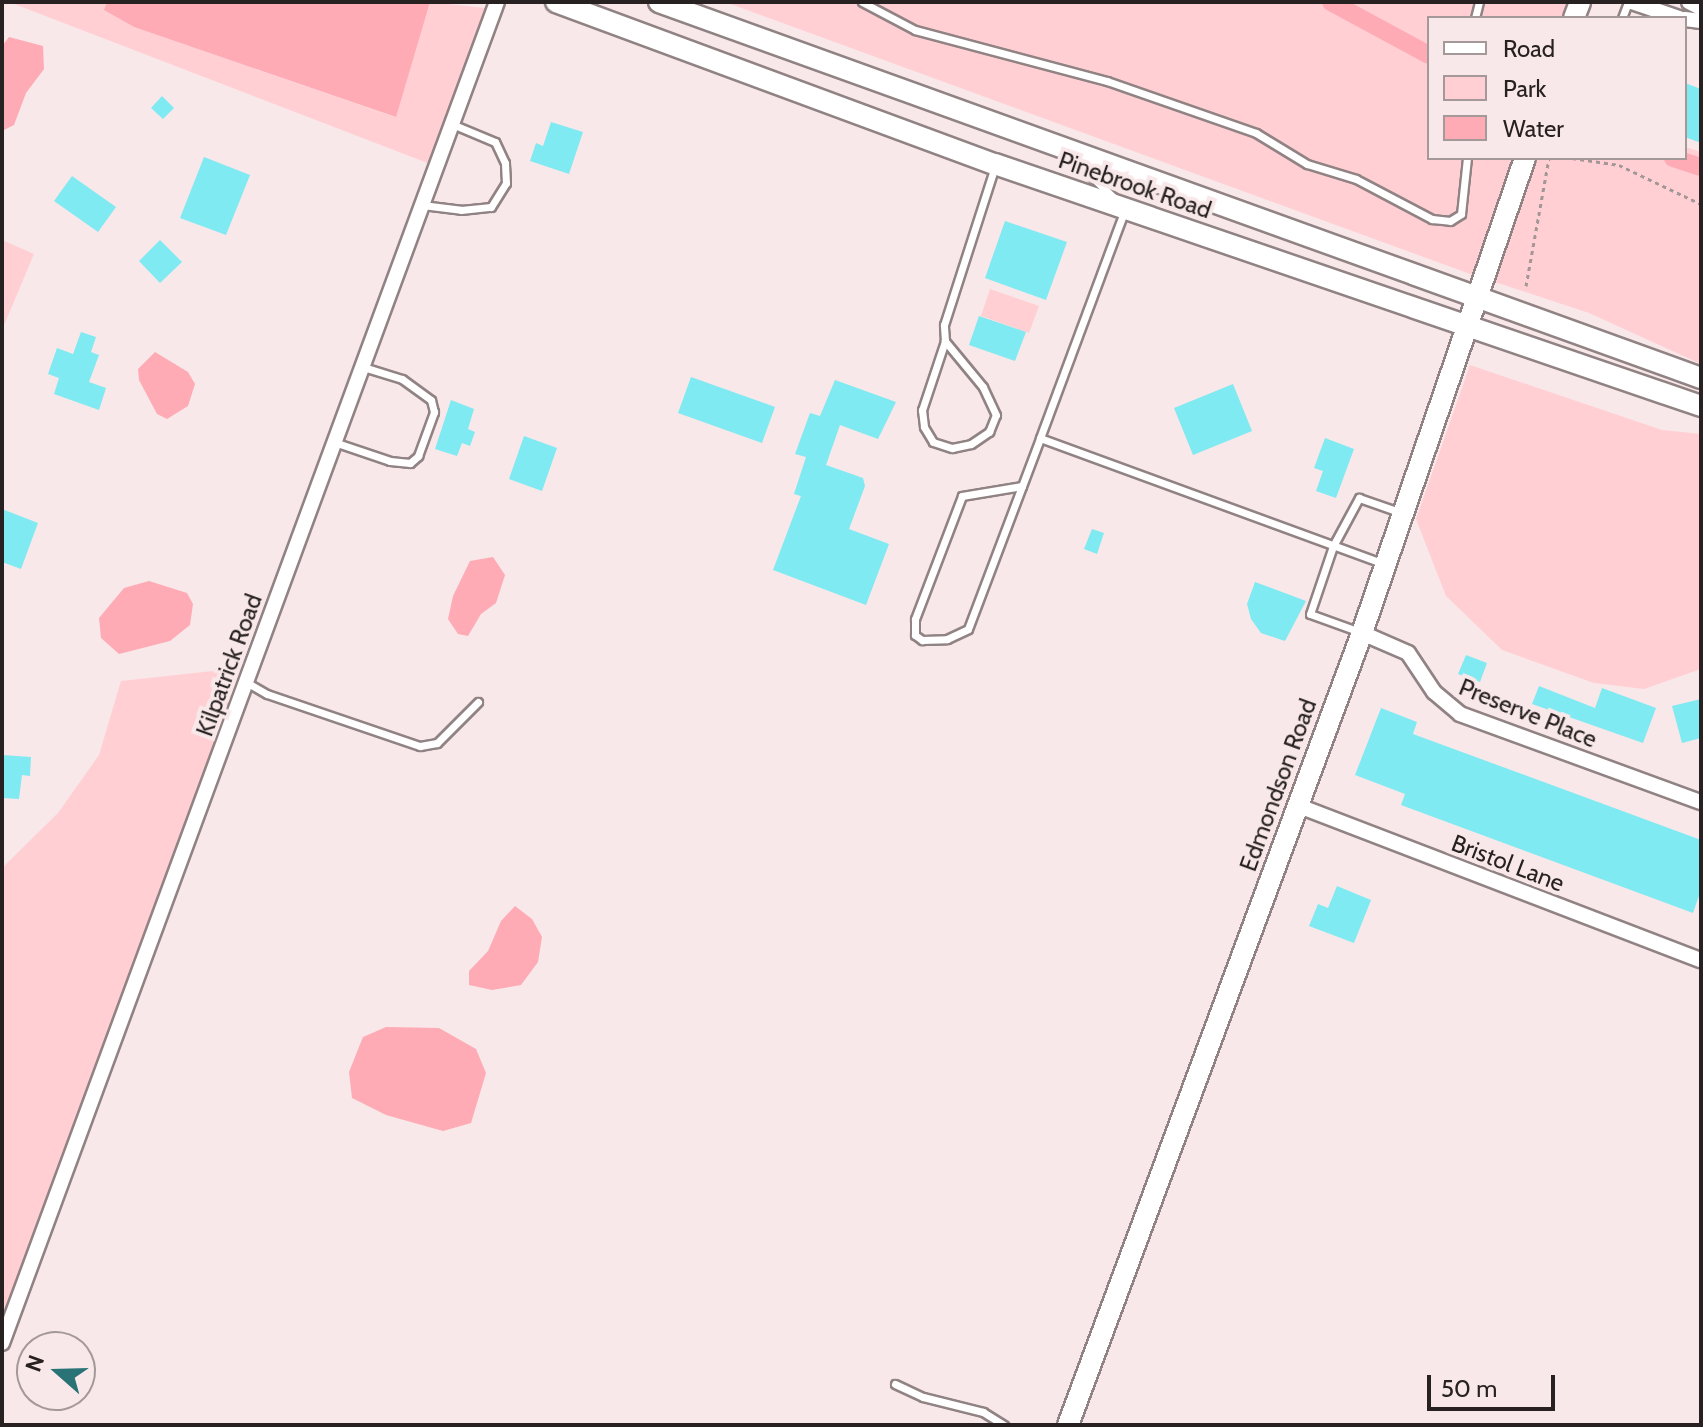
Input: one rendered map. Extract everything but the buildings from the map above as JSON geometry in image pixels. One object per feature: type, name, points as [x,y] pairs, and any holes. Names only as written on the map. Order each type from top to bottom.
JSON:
[{"type":"street","name":"Kilpatrick Road","points":[[2,1343],[497,2]]},
{"type":"street","name":"Pinebrook Road","points":[[556,2],[995,164],[1701,406]]},
{"type":"street","name":"Pinebrook Road","points":[[659,2],[1477,294],[1701,378]]},
{"type":"street","points":[[1689,2],[1701,8]]},
{"type":"street","points":[[1636,6],[1671,16]]},
{"type":"street","name":"Edmondson Road","points":[[1068,1425],[1362,633],[1524,160]]},
{"type":"street","name":"Preserve Place","points":[[1362,633],[1408,653],[1434,692],[1460,714],[1701,802]]},
{"type":"street","name":"Bristol Lane","points":[[1299,806],[1701,960]]},
{"type":"lane","points":[[862,2],[915,30],[1107,81],[1256,133],[1307,164],[1356,179],[1432,219],[1450,221],[1461,214],[1467,160]]},
{"type":"lane","points":[[422,205],[461,210],[491,207],[506,183],[505,163],[495,142],[452,124]]},
{"type":"lane","points":[[1022,486],[962,496],[915,619],[915,635],[922,640],[947,639],[968,629],[1022,486],[1040,438],[1125,209],[1057,144]]},
{"type":"lane","points":[[945,341],[983,387],[996,415],[989,432],[971,444],[952,448],[933,442],[924,427],[922,410],[945,341],[944,325],[963,255],[995,164]]},
{"type":"lane","points":[[334,442],[390,461],[410,463],[418,456],[434,412],[431,400],[402,379],[362,367]]},
{"type":"lane","points":[[1040,438],[1386,564]]},
{"type":"lane","points":[[1362,633],[1310,614],[1333,546],[1359,498],[1404,513]]},
{"type":"lane","points":[[246,682],[267,694],[420,746],[437,743],[478,702]]},
{"type":"lane","points":[[895,1384],[923,1397],[983,1412],[1004,1425]]},
{"type":"path","points":[[1526,286],[1549,160]]},
{"type":"path","points":[[1585,160],[1619,165],[1701,204]]},
{"type":"green space","points":[[9,2],[107,2],[105,10],[134,27],[395,117],[430,2],[486,8],[438,167]]},
{"type":"green space","points":[[725,2],[1569,2],[1565,16],[1427,16],[1427,160],[1513,160],[1473,275]]},
{"type":"green space","points":[[1687,148],[1701,152],[1701,364],[1589,313],[1492,281],[1535,160],[1687,160]]},
{"type":"green space","points":[[2,240],[34,254],[2,330]]},
{"type":"green space","points":[[990,289],[1039,306],[1029,333],[981,316]]},
{"type":"green space","points":[[1470,365],[1662,430],[1701,434],[1701,669],[1644,689],[1594,683],[1502,650],[1446,596],[1416,519]]},
{"type":"green space","points":[[250,667],[2,1332],[2,868],[58,813],[99,755],[121,681]]},
{"type":"water","points":[[107,2],[430,2],[396,117],[134,27],[104,10]]},
{"type":"water","points":[[9,37],[43,46],[44,69],[26,93],[14,125],[2,131],[2,46]]},
{"type":"water","points":[[155,352],[188,372],[195,384],[188,406],[167,419],[157,414],[139,380],[138,369]]},
{"type":"water","points":[[493,557],[505,575],[496,603],[481,614],[468,636],[458,634],[448,619],[453,596],[470,561]]},
{"type":"water","points":[[149,581],[187,593],[193,604],[190,625],[170,641],[119,654],[101,638],[99,618],[124,588]]},
{"type":"water","points":[[515,906],[532,919],[542,937],[538,962],[521,985],[492,990],[469,985],[469,971],[488,951],[501,921]]},
{"type":"water","points":[[386,1027],[439,1028],[476,1049],[486,1073],[471,1123],[443,1131],[386,1115],[352,1098],[349,1072],[363,1037]]},
{"type":"waterway","points":[[1331,2],[1427,54]]},
{"type":"waterway","points":[[1679,160],[1701,167]]}]
